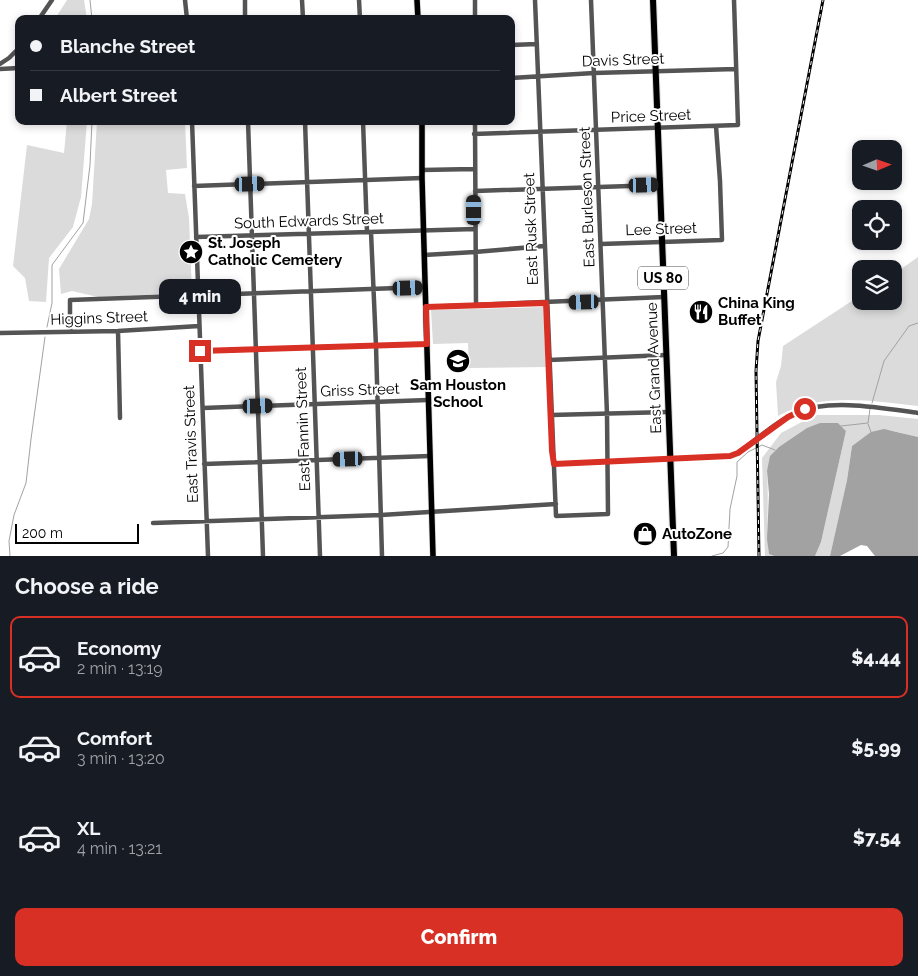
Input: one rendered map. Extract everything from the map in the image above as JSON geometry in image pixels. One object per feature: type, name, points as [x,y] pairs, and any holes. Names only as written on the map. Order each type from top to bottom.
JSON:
[{"type":"highway","name":"East Grand Avenue","points":[[653,0],[674,556]]},
{"type":"main road","points":[[417,0],[418,15]]},
{"type":"main road","points":[[422,125],[433,556]]},
{"type":"street","points":[[42,15],[52,0]]},
{"type":"street","points":[[185,0],[187,15]]},
{"type":"street","points":[[245,0],[245,15]]},
{"type":"street","points":[[302,0],[302,15]]},
{"type":"street","points":[[359,0],[360,15]]},
{"type":"street","points":[[475,0],[475,15]]},
{"type":"street","name":"East Rusk Street","points":[[535,0],[556,516]]},
{"type":"street","name":"East Burleson Street","points":[[556,516],[608,514],[609,461],[591,0]]},
{"type":"street","points":[[734,0],[736,69]]},
{"type":"street","points":[[515,45],[537,44]]},
{"type":"street","points":[[0,64],[15,52]]},
{"type":"street","points":[[0,69],[15,68]]},
{"type":"street","name":"Davis Street","points":[[515,78],[594,73],[736,69]]},
{"type":"street","name":"Price Street","points":[[474,134],[738,125],[736,69]]},
{"type":"street","name":"East Travis Street","points":[[192,125],[208,556]]},
{"type":"street","points":[[248,125],[263,556]]},
{"type":"street","name":"East Fannin Street","points":[[305,125],[320,556]]},
{"type":"street","points":[[363,125],[365,180],[374,289],[382,556]]},
{"type":"street","points":[[474,125],[476,305]]},
{"type":"street","name":"Lee Street","points":[[601,244],[722,240],[716,126]]},
{"type":"street","points":[[422,170],[474,169]]},
{"type":"street","points":[[194,186],[422,178]]},
{"type":"street","points":[[474,191],[660,184]]},
{"type":"street","name":"South Edwards Street","points":[[196,237],[475,228]]},
{"type":"street","points":[[424,255],[544,246]]},
{"type":"street","points":[[70,332],[70,300],[425,287]]},
{"type":"street","points":[[426,307],[664,297]]},
{"type":"street","name":"Higgins Street","points":[[0,333],[118,331],[199,326]]},
{"type":"street","points":[[118,331],[120,418]]},
{"type":"street","points":[[200,351],[427,344]]},
{"type":"street","points":[[549,360],[666,355]]},
{"type":"street","name":"Griss Street","points":[[202,408],[428,400]]},
{"type":"street","points":[[554,464],[730,456],[738,453],[788,417],[812,408],[863,406],[918,413]]},
{"type":"street","points":[[551,415],[668,412]]},
{"type":"street","points":[[204,464],[430,456]]},
{"type":"street","points":[[153,523],[381,515],[556,504]]},
{"type":"shaded area","points":[[67,0],[84,0],[86,15],[58,15]]},
{"type":"shaded area","points":[[67,125],[87,125],[81,197],[73,227],[49,258],[46,302],[29,301],[25,278],[13,266],[27,145],[64,153]]},
{"type":"shaded area","points":[[97,125],[185,125],[187,168],[166,170],[168,193],[185,194],[189,218],[192,293],[98,297],[72,291],[61,294],[59,269],[89,219],[92,204]]},
{"type":"shaded area","points":[[918,257],[918,406],[864,401],[829,401],[794,408],[778,416],[776,382],[781,366],[783,346],[852,301],[852,310],[902,310],[902,268]]},
{"type":"shaded area","points":[[543,307],[546,367],[469,368],[468,343],[433,344],[431,310]]},
{"type":"shaded area","points":[[815,415],[879,415],[918,419],[918,437],[884,430],[870,434],[852,446],[847,480],[830,556],[815,556],[821,542],[846,431],[838,423],[820,423],[767,471],[768,544],[769,554],[774,556],[765,556],[762,458],[781,433]]},
{"type":"shaded area","points":[[820,423],[838,423],[846,431],[821,542],[815,556],[774,556],[769,554],[767,539],[769,494],[767,471],[770,456],[779,447],[807,428]]},
{"type":"shaded area","points":[[884,429],[918,437],[918,556],[875,556],[867,546],[861,545],[840,556],[830,556],[847,480],[852,446],[871,432]]},
{"type":"waterway","points":[[90,0],[92,15]]},
{"type":"waterway","points":[[47,327],[52,303],[52,265],[83,223],[90,165],[92,125]]},
{"type":"waterway","points":[[872,403],[884,361],[909,326],[918,323]]},
{"type":"waterway","points":[[10,556],[9,541],[14,515],[26,483],[45,337]]},
{"type":"waterway","points":[[841,426],[868,423],[870,409]]},
{"type":"waterway","points":[[868,424],[871,432]]},
{"type":"waterway","points":[[712,556],[723,553],[728,547],[730,509],[737,476],[737,462],[748,452],[762,445],[775,450]]},
{"type":"railway","points":[[759,556],[756,371],[758,341],[823,0]]},
{"type":"place","name":"St. Joseph Catholic Cemetery","points":[[191,252]]},
{"type":"place","name":"China King Buffet","points":[[701,312]]},
{"type":"place","name":"Sam Houston School","points":[[458,361]]},
{"type":"place","name":"AutoZone","points":[[645,534]]},
{"type":"route","points":[[200,351],[427,344],[426,307],[546,303],[554,464],[726,457],[738,453],[788,417],[805,409]]}]
